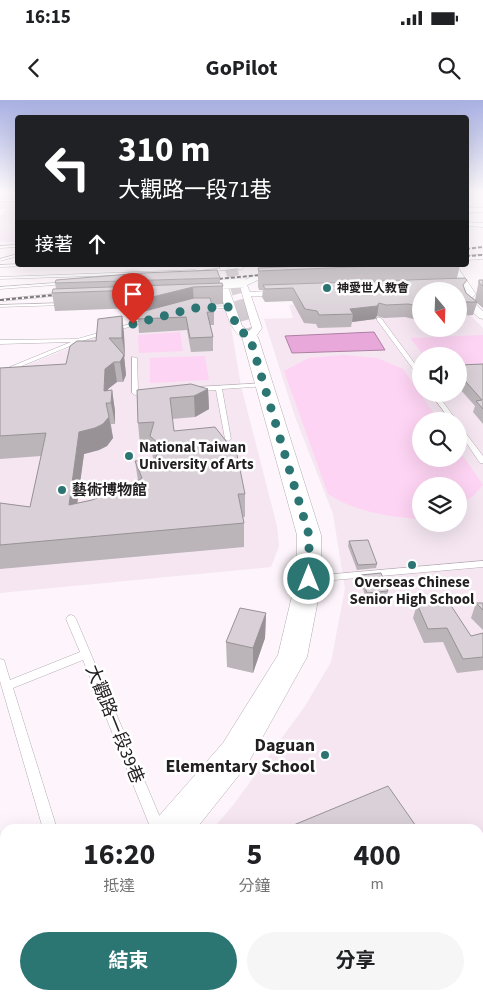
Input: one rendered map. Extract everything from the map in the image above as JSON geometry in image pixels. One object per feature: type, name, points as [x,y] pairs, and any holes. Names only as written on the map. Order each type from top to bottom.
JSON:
[{"type":"main road","points":[[176,824],[235,754],[292,658],[309,579],[309,535],[250,338]]},
{"type":"street","points":[[469,258],[483,257]]},
{"type":"street","points":[[453,267],[462,285],[473,295],[467,298],[468,303],[482,314]]},
{"type":"street","points":[[243,283],[251,298],[257,328],[250,338],[237,328],[225,301],[223,284],[243,283],[256,278],[294,274]]},
{"type":"street","points":[[251,298],[300,292]]},
{"type":"lane","points":[[0,247],[15,246]]},
{"type":"lane","points":[[0,258],[15,255]]},
{"type":"lane","points":[[0,266],[15,266]]},
{"type":"lane","points":[[87,281],[218,267]]},
{"type":"lane","points":[[0,278],[202,270]]},
{"type":"lane","points":[[0,288],[77,282]]},
{"type":"lane","points":[[0,300],[68,294]]},
{"type":"lane","points":[[194,308],[225,301]]},
{"type":"lane","points":[[0,306],[69,303]]},
{"type":"lane","points":[[0,373],[80,340],[160,317]]},
{"type":"lane","points":[[379,319],[412,364]]},
{"type":"lane","points":[[0,342],[80,340]]},
{"type":"lane","points":[[134,358],[135,393],[154,392]]},
{"type":"lane","points":[[191,389],[264,385]]},
{"type":"lane","points":[[220,388],[228,439]]},
{"type":"lane","points":[[467,439],[483,461]]},
{"type":"lane","points":[[309,579],[483,564]]},
{"type":"lane","name":"大觀路一段39巷","points":[[71,619],[156,824]]},
{"type":"lane","points":[[7,686],[86,654]]},
{"type":"lane","points":[[0,663],[48,824]]},
{"type":"shaded area","points":[[0,234],[15,234],[15,242],[0,242]]},
{"type":"shaded area","name":"Overseas Chinese Senior High School","points":[[412,298],[412,338],[468,338],[468,313],[483,328],[483,824],[217,824],[234,804],[305,706],[331,662],[345,589],[333,514],[294,414],[264,319],[293,318],[289,305]]},
{"type":"shaded area","name":"National Taiwan University of Arts","points":[[228,309],[241,386],[277,526],[279,546],[271,567],[0,593],[0,376],[101,335],[188,312]]},
{"type":"shaded area","points":[[180,332],[183,351],[139,353],[138,335]]},
{"type":"shaded area","points":[[374,332],[385,350],[292,353],[285,336]]},
{"type":"shaded area","points":[[483,335],[483,369],[467,370],[467,347],[417,347],[410,338],[468,338],[468,336]]},
{"type":"shaded area","points":[[343,355],[377,358],[403,369],[412,382],[412,402],[426,402],[433,412],[412,412],[412,467],[467,467],[467,462],[483,485],[467,500],[467,477],[412,477],[412,518],[383,515],[360,509],[328,494],[284,371],[309,358]]},
{"type":"shaded area","points":[[205,356],[209,380],[150,383],[150,358]]},
{"type":"building","points":[[281,267],[353,267],[259,271],[258,268]]},
{"type":"building","points":[[217,270],[220,278],[55,283],[56,280],[142,273]]},
{"type":"building","points":[[465,278],[467,280],[465,282],[412,282],[412,305],[386,305],[379,303],[377,306],[350,309],[353,314],[319,315],[317,311],[305,309],[293,288],[265,289],[263,285]]},
{"type":"building","points":[[479,280],[483,280],[483,286],[479,283]]},
{"type":"building","points":[[222,283],[223,286],[193,287],[136,301],[135,290],[52,293],[53,289]]},
{"type":"building","points":[[468,295],[477,302],[468,302]]},
{"type":"building","points":[[194,298],[210,298],[214,312],[207,312],[213,337],[190,338],[186,317],[137,319],[137,313]]},
{"type":"building","points":[[122,316],[122,338],[109,338],[124,355],[120,362],[114,362],[105,369],[104,391],[112,390],[111,403],[106,403],[109,417],[103,424],[95,428],[79,432],[69,505],[92,500],[128,487],[142,478],[135,461],[155,460],[160,445],[150,436],[154,422],[138,423],[137,390],[191,384],[208,389],[194,396],[170,398],[174,431],[215,427],[237,455],[245,494],[238,494],[244,523],[0,545],[0,503],[30,507],[46,433],[0,436],[0,368],[66,364],[70,346],[77,341],[96,341],[98,319]]},
{"type":"building","points":[[483,364],[483,409],[476,401],[482,400],[467,383],[467,365]]},
{"type":"building","points":[[368,540],[377,564],[358,565],[349,541]]},
{"type":"building","points":[[381,573],[388,591],[367,593],[361,575]]},
{"type":"building","points":[[448,601],[471,636],[483,633],[483,657],[463,659],[447,628],[428,629],[417,604]]},
{"type":"building","points":[[476,603],[483,603],[483,610]]},
{"type":"building","points":[[240,608],[266,613],[253,648],[226,642]]},
{"type":"building","points":[[388,786],[415,824],[296,824]]},
{"type":"tunnel","points":[[231,267],[242,307]]},
{"type":"tunnel","points":[[241,305],[250,337]]},
{"type":"railway","points":[[469,249],[483,247]]},
{"type":"railway","points":[[469,256],[483,255]]},
{"type":"railway","points":[[261,269],[280,267]]},
{"type":"railway","points":[[207,280],[271,274]]},
{"type":"railway","points":[[0,300],[65,294]]},
{"type":"place","name":"神愛世人教會","points":[[327,288]]},
{"type":"place","name":"National Taiwan University of Arts","points":[[129,456]]},
{"type":"place","name":"藝術博物館","points":[[62,490]]},
{"type":"place","name":"Overseas Chinese Senior High School","points":[[412,565]]},
{"type":"place","name":"Daguan Elementary School","points":[[325,755]]},
{"type":"route","points":[[133,324],[194,308],[230,307],[237,328],[250,338],[309,535],[309,579]]}]
